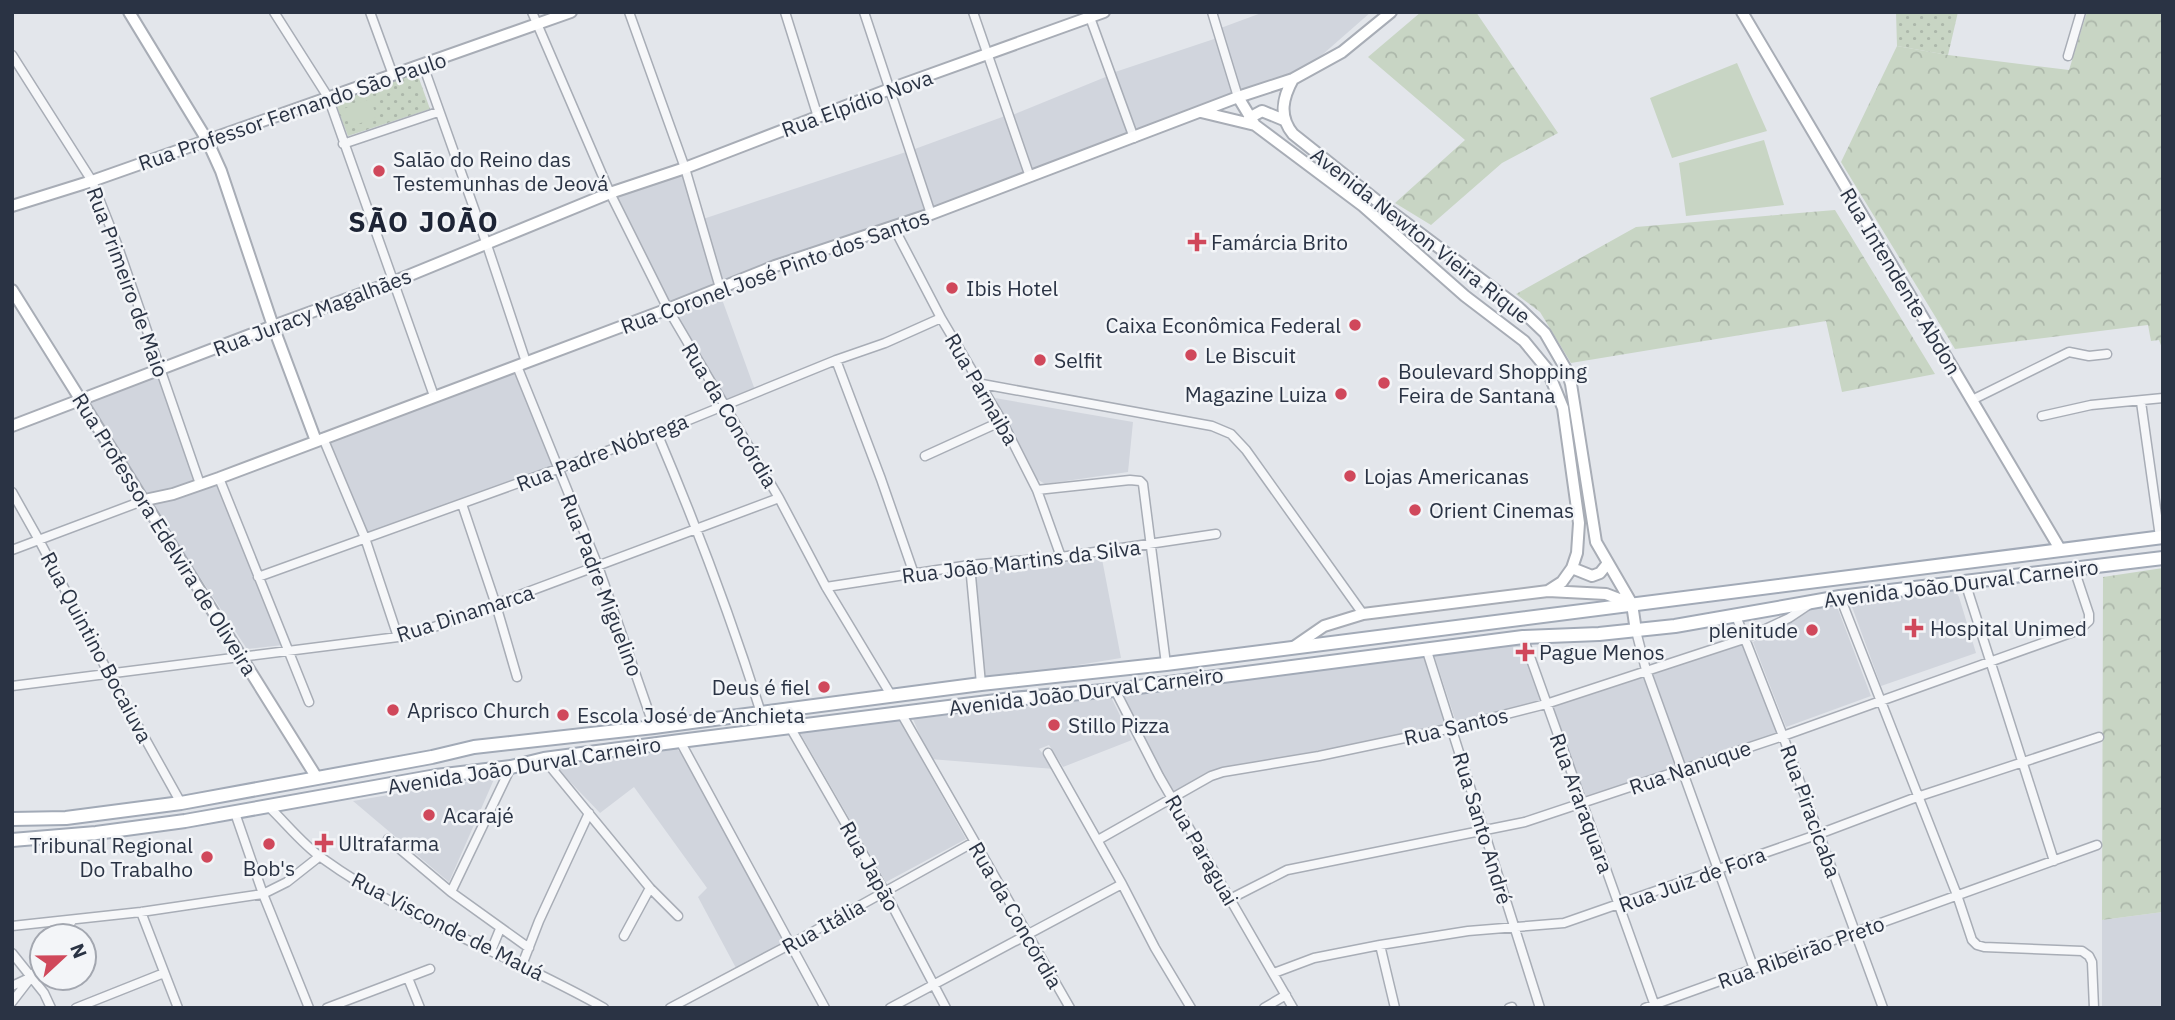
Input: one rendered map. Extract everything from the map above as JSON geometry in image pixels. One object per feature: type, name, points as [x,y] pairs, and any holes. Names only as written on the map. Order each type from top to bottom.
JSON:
[{"type":"main road","name":"Avenida João Durval Carneiro","points":[[12,819],[66,818],[181,803],[474,747],[654,727],[981,684],[1166,664],[2162,537]]},
{"type":"main road","name":"Avenida João Durval Carneiro","points":[[12,840],[96,833],[235,813],[477,769],[511,767],[544,759],[680,741],[1012,699],[1115,690],[1426,648],[1524,637],[1636,631],[1840,597],[2163,558]]},
{"type":"main road","points":[[474,747],[463,753],[461,760],[467,767],[477,769]]},
{"type":"main road","points":[[432,757],[440,768],[436,776]]},
{"type":"street","points":[[129,12],[207,140],[230,197],[273,326],[319,440],[365,538],[398,637]]},
{"type":"street","points":[[274,12],[328,97],[434,396]]},
{"type":"street","points":[[370,12],[393,75]]},
{"type":"street","name":"Rua da Concórdia","points":[[532,12],[610,193],[668,309],[779,498],[825,587],[891,695]]},
{"type":"street","name":"Rua Professor Fernando São Paulo","points":[[12,206],[92,181],[570,12]]},
{"type":"street","points":[[629,12],[685,167],[720,288]]},
{"type":"street","points":[[785,12],[818,117]]},
{"type":"street","points":[[864,12],[931,214]]},
{"type":"street","points":[[973,12],[1030,177]]},
{"type":"street","name":"Rua Elpídio Nova","points":[[610,193],[988,55],[1089,15],[1104,12]]},
{"type":"street","points":[[1212,12],[1238,97]]},
{"type":"street","name":"Rua Coronel José Pinto dos Santos","points":[[145,500],[173,494],[219,478],[809,254],[931,214],[1238,97],[1293,79],[1342,52],[1391,12]]},
{"type":"street","name":"Rua Intendente Abdon","points":[[1742,12],[2060,549]]},
{"type":"street","points":[[2068,56],[2081,12]]},
{"type":"street","points":[[1089,15],[1134,138]]},
{"type":"street","name":"Rua Primeiro de Maio","points":[[12,55],[92,181],[117,244],[200,484]]},
{"type":"street","name":"Rua Padre Miguelino","points":[[423,65],[487,245],[521,364],[654,727]]},
{"type":"street","points":[[1201,112],[1252,122],[1262,111],[1284,120],[1284,101],[1293,79]]},
{"type":"street","name":"Avenida Newton Vieira Rique","points":[[1238,97],[1252,122],[1363,206],[1462,294],[1534,351],[1556,387],[1565,421],[1579,523],[1577,553],[1572,568]]},
{"type":"street","points":[[343,144],[438,112]]},
{"type":"street","name":"Avenida Newton Vieira Rique","points":[[1284,120],[1293,134],[1312,151],[1518,307],[1545,333],[1567,371],[1596,542],[1632,604],[1636,631]]},
{"type":"street","name":"Rua Juracy Magalhães","points":[[12,426],[393,282],[610,193]]},
{"type":"street","name":"Rua Parnaiba","points":[[893,226],[941,317],[1002,421],[1037,490],[1061,557]]},
{"type":"street","points":[[1462,294],[1477,277]]},
{"type":"street","name":"Rua Professora Edelvira de Oliveira","points":[[12,290],[317,778]]},
{"type":"street","name":"Rua Padre Nóbrega","points":[[258,577],[657,433],[835,360],[886,343],[941,317]]},
{"type":"street","points":[[1972,400],[2069,352],[2089,356],[2107,354]]},
{"type":"street","points":[[835,360],[914,574]]},
{"type":"street","points":[[982,384],[1212,426],[1231,434],[1246,450],[1363,614]]},
{"type":"street","points":[[2042,416],[2091,405],[2163,398]]},
{"type":"street","points":[[2141,402],[2162,537]]},
{"type":"street","points":[[925,456],[1002,421]]},
{"type":"street","points":[[657,433],[698,529],[761,713]]},
{"type":"street","points":[[219,478],[309,702]]},
{"type":"street","points":[[1037,490],[1140,481],[1145,490],[1166,664]]},
{"type":"street","name":"Rua Quintino Bocaiuva","points":[[12,492],[108,674],[181,803]]},
{"type":"street","name":"Rua Dinamarca","points":[[12,686],[398,637],[437,627],[779,498]]},
{"type":"street","points":[[12,551],[145,500]]},
{"type":"street","points":[[461,505],[496,605],[517,677]]},
{"type":"street","name":"Rua João Martins da Silva","points":[[825,587],[970,565],[1061,557],[1216,534]]},
{"type":"street","points":[[1548,591],[1562,582],[1572,568],[1592,576],[1600,573],[1608,563]]},
{"type":"street","points":[[970,565],[981,684]]},
{"type":"street","name":"Rua Nanuque","points":[[1230,899],[1287,870],[1525,822],[1583,804],[2079,630],[2089,621],[2089,614],[2074,569]]},
{"type":"street","points":[[1965,582],[2054,860]]},
{"type":"street","points":[[1295,646],[1324,626],[1363,614],[1548,591],[1606,594],[1632,604]]},
{"type":"street","points":[[1840,597],[1970,933],[1977,945],[1992,948],[2074,950],[2089,956],[2094,973],[2094,1008]]},
{"type":"street","name":"Rua Santos","points":[[1098,841],[1173,797],[1223,772],[1319,756],[1452,728],[1546,704],[1744,639],[1789,618],[1814,601]]},
{"type":"street","name":"Rua Piracicaba","points":[[1736,616],[1883,1008]]},
{"type":"street","points":[[1636,631],[1646,670],[1754,969]]},
{"type":"street","name":"Rua Araraquara","points":[[1524,637],[1655,1006]]},
{"type":"street","name":"Rua Santo André","points":[[1426,648],[1540,1008]]},
{"type":"street","name":"Rua Paraguai","points":[[1115,690],[1152,763],[1293,1008]]},
{"type":"street","name":"Rua da Concórdia","points":[[901,713],[1070,1008]]},
{"type":"street","name":"Rua Japão","points":[[790,727],[885,892],[946,1008]]},
{"type":"street","name":"Rua Juiz de Fora","points":[[1274,973],[1314,958],[1380,946],[1468,932],[1564,923],[1917,797],[2099,737]]},
{"type":"street","points":[[680,741],[825,1008]]},
{"type":"street","points":[[1048,754],[1191,1008]]},
{"type":"street","points":[[544,759],[650,888],[678,915]]},
{"type":"street","points":[[451,892],[511,767]]},
{"type":"street","name":"Rua Visconde de Mauá","points":[[268,806],[320,856],[370,890],[604,1008]]},
{"type":"street","points":[[235,813],[263,894],[309,1008]]},
{"type":"street","points":[[522,965],[589,814]]},
{"type":"street","points":[[388,839],[451,892],[529,948]]},
{"type":"street","name":"Rua Itália","points":[[670,1008],[974,842]]},
{"type":"street","name":"Rua Ribeirão Preto","points":[[1646,1008],[2096,845]]},
{"type":"street","points":[[12,926],[141,912],[263,894],[287,882],[320,856]]},
{"type":"street","points":[[890,1008],[1122,884]]},
{"type":"street","points":[[624,936],[650,888]]},
{"type":"street","points":[[141,912],[178,1008]]},
{"type":"street","points":[[491,951],[500,929]]},
{"type":"street","points":[[1380,946],[1395,1008]]},
{"type":"street","points":[[12,953],[28,972]]},
{"type":"street","points":[[327,1008],[430,969]]},
{"type":"street","points":[[76,1008],[164,973]]},
{"type":"street","points":[[408,978],[420,1008]]},
{"type":"street","points":[[12,986],[28,979]]},
{"type":"street","points":[[12,1002],[28,982]]},
{"type":"street","points":[[43,992],[51,1008]]},
{"type":"street","points":[[1264,1008],[1286,995]]},
{"type":"shaded area","points":[[1264,12],[1371,12],[1306,69],[1240,93],[1218,29]]},
{"type":"shaded area","points":[[1217,38],[1234,95],[1135,134],[1112,73]]},
{"type":"shaded area","points":[[1108,76],[1130,136],[1032,173],[1010,116]]},
{"type":"shaded area","points":[[1005,116],[1027,174],[932,210],[912,150]]},
{"type":"shaded area","points":[[906,152],[926,211],[721,284],[703,219]]},
{"type":"shaded area","points":[[684,170],[717,287],[669,306],[616,197]]},
{"type":"shaded area","points":[[719,291],[755,390],[726,403],[672,310]]},
{"type":"shaded area","points":[[516,368],[554,468],[367,533],[327,440]]},
{"type":"shaded area","points":[[159,374],[194,481],[149,496],[88,402]]},
{"type":"shaded area","points":[[995,398],[1133,422],[1128,472],[1045,484],[1037,479]]},
{"type":"shaded area","points":[[218,481],[283,645],[247,649],[152,504]]},
{"type":"shaded area","points":[[1102,559],[1121,658],[985,680],[975,570]]},
{"type":"shaded area","name":"Hospital Unimed","points":[[1948,589],[1956,592],[1959,597],[1976,653],[1881,686],[1851,604]]},
{"type":"shaded area","points":[[1836,604],[1871,696],[1786,727],[1753,642],[1813,609]]},
{"type":"shaded area","points":[[1519,641],[1541,701],[1456,722],[1433,652]]},
{"type":"shaded area","points":[[1743,642],[1779,734],[1684,764],[1652,674]]},
{"type":"shaded area","points":[[1425,652],[1449,726],[1215,770],[1174,795],[1159,772],[1118,692]]},
{"type":"shaded area","points":[[1644,676],[1676,765],[1588,801],[1550,705]]},
{"type":"shaded area","points":[[1111,697],[1132,740],[1063,767],[1049,745],[1039,749],[1055,769],[930,759],[913,719]]},
{"type":"shaded area","points":[[899,719],[966,839],[886,882],[800,733]]},
{"type":"shaded area","points":[[673,745],[684,756],[788,943],[736,968],[698,897],[707,888],[634,787],[600,813],[554,765]]},
{"type":"shaded area","points":[[495,777],[449,882],[353,801]]},
{"type":"shaded area","points":[[2163,912],[2163,1008],[2102,1008],[2102,920]]},
{"type":"green space","points":[[1421,12],[1476,12],[1558,133],[1502,163],[1431,225],[1395,203],[1465,140],[1368,57]]},
{"type":"green space","points":[[1896,12],[1958,12],[1948,55],[1897,46]]},
{"type":"green space","points":[[2087,12],[2163,12],[2163,351],[2159,340],[2151,341],[2148,325],[1955,349],[1841,162],[1897,46],[2069,70]]},
{"type":"green space","points":[[1737,63],[1767,131],[1672,158],[1650,98]]},
{"type":"green space","points":[[417,73],[430,109],[348,136],[335,102]]},
{"type":"green space","points":[[370,99],[377,117],[350,127],[343,109]]},
{"type":"green space","points":[[1764,140],[1784,205],[1686,216],[1679,163]]},
{"type":"green space","points":[[1835,210],[1935,374],[1842,392],[1826,321],[1571,363],[1540,312],[1516,294],[1636,227]]},
{"type":"green space","points":[[2163,568],[2163,912],[2102,920],[2103,577]]},
{"type":"place","name":"Salão do Reino das Testemunhas de Jeová","points":[[379,171]]},
{"type":"place","name":"Famárcia Brito","points":[[1197,242]]},
{"type":"place","name":"Ibis Hotel","points":[[952,288]]},
{"type":"place","name":"Caixa Econômica Federal","points":[[1355,325]]},
{"type":"place","name":"Le Biscuit","points":[[1191,355]]},
{"type":"place","name":"Selfit","points":[[1040,360]]},
{"type":"place","name":"Boulevard Shopping Feira de Santana","points":[[1384,383]]},
{"type":"place","name":"Magazine Luiza","points":[[1341,394]]},
{"type":"place","name":"Lojas Americanas","points":[[1350,476]]},
{"type":"place","name":"Orient Cinemas","points":[[1415,510]]},
{"type":"place","name":"Hospital Unimed","points":[[1914,628]]},
{"type":"place","name":"plenitude","points":[[1812,630]]},
{"type":"place","name":"Pague Menos","points":[[1525,652]]},
{"type":"place","name":"Deus é fiel","points":[[824,687]]},
{"type":"place","name":"Aprisco Church","points":[[393,710]]},
{"type":"place","name":"Escola José de Anchieta","points":[[563,715]]},
{"type":"place","name":"Stillo Pizza","points":[[1054,725]]},
{"type":"place","name":"Acarajé","points":[[429,815]]},
{"type":"place","name":"Ultrafarma","points":[[324,843]]},
{"type":"place","name":"Bob's","points":[[269,844]]},
{"type":"place","name":"Tribunal Regional Do Trabalho","points":[[207,857]]},
{"type":"district","name":"SÃO JOÃO","points":[[424,221]]}]
